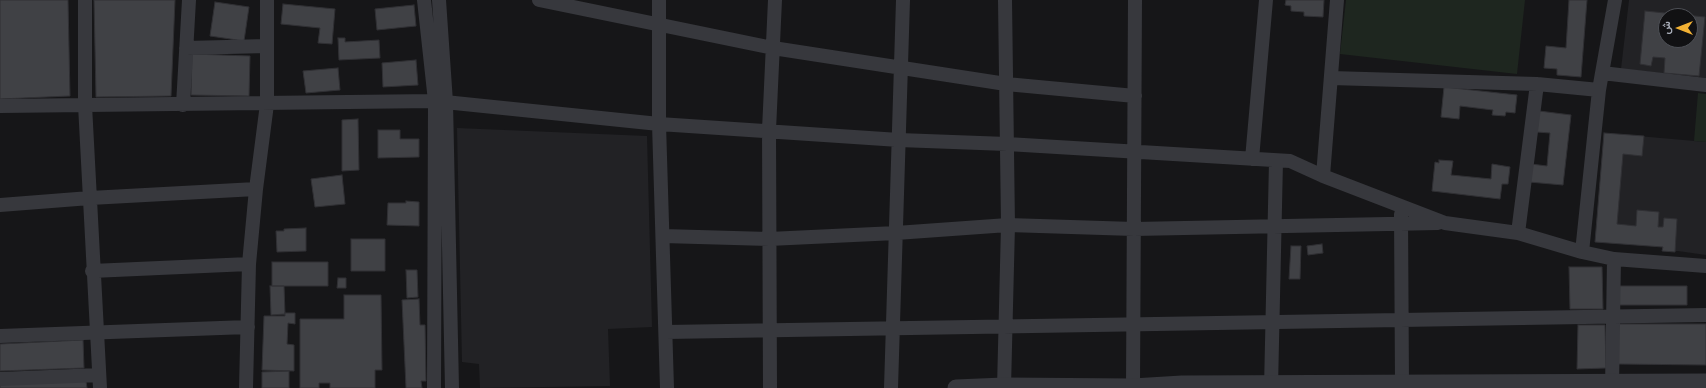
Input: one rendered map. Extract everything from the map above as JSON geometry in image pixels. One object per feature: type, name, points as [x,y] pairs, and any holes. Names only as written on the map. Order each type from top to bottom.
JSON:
[{"type":"street","points":[[0,379],[99,382],[98,334],[92,271],[85,105],[85,0]]},
{"type":"street","points":[[183,105],[189,0]]},
{"type":"street","points":[[246,388],[250,264],[256,189],[267,104],[267,0]]},
{"type":"street","points":[[424,0],[441,102],[434,388]]},
{"type":"street","points":[[439,0],[441,102],[452,388]]},
{"type":"street","points":[[539,0],[773,48],[1006,84],[1135,96]]},
{"type":"street","points":[[659,0],[659,124],[668,388]]},
{"type":"street","points":[[770,388],[769,130],[775,0]]},
{"type":"street","points":[[891,388],[903,0]]},
{"type":"street","points":[[1004,387],[1008,224],[1005,0]]},
{"type":"street","points":[[1133,387],[1136,0]]},
{"type":"street","points":[[1252,159],[1266,0]]},
{"type":"street","points":[[1323,176],[1337,0]]},
{"type":"street","points":[[1582,252],[1599,90],[1615,0]]},
{"type":"street","points":[[186,48],[267,46]]},
{"type":"street","points":[[1602,73],[1706,85]]},
{"type":"street","points":[[1331,78],[1537,84],[1599,90]]},
{"type":"street","points":[[1518,233],[1537,84]]},
{"type":"street","points":[[0,106],[441,102],[659,124],[769,130],[899,140],[1007,144],[1290,161],[1323,176],[1445,223]]},
{"type":"street","points":[[1272,386],[1276,161]]},
{"type":"street","points":[[0,205],[90,198],[256,189]]},
{"type":"street","points":[[1399,385],[1402,320],[1401,206]]},
{"type":"street","points":[[663,236],[769,239],[896,233],[1008,224],[1134,229],[1445,223],[1518,233],[1582,252],[1614,259],[1706,266]]},
{"type":"street","points":[[1612,385],[1614,259]]},
{"type":"street","points":[[92,271],[250,264]]},
{"type":"street","points":[[666,332],[1706,316]]},
{"type":"street","points":[[0,336],[248,328]]},
{"type":"street","points":[[956,388],[1612,385],[1706,382]]},
{"type":"shaded area","points":[[1346,0],[1525,0],[1517,74],[1340,54]]},
{"type":"shaded area","points":[[1629,0],[1706,0],[1706,78],[1621,69]]},
{"type":"shaded area","points":[[1698,93],[1706,94],[1706,142],[1694,141]]},
{"type":"shaded area","points":[[457,128],[647,136],[652,327],[608,329],[610,386],[480,388],[479,364],[462,362]]},
{"type":"shaded area","points":[[1604,133],[1706,142],[1706,255],[1678,251],[1662,251],[1662,247],[1595,242]]},
{"type":"building","points":[[0,0],[68,0],[70,96],[0,99]]},
{"type":"building","points":[[94,0],[175,0],[171,96],[96,97]]},
{"type":"building","points":[[1286,0],[1324,0],[1323,17],[1304,16],[1304,12],[1291,11],[1291,6],[1285,5]]},
{"type":"building","points":[[1569,0],[1587,0],[1581,77],[1557,75],[1557,69],[1544,68],[1546,46],[1566,48]]},
{"type":"building","points":[[215,2],[249,7],[244,41],[210,36]]},
{"type":"building","points":[[283,4],[335,9],[332,44],[318,43],[320,28],[281,24]]},
{"type":"building","points":[[414,5],[416,26],[377,30],[375,9]]},
{"type":"building","points":[[1645,11],[1658,12],[1658,48],[1698,48],[1698,16],[1705,17],[1699,76],[1664,73],[1665,58],[1653,57],[1651,66],[1640,64]]},
{"type":"building","points":[[338,38],[345,38],[345,42],[379,40],[380,58],[339,60]]},
{"type":"building","points":[[192,54],[250,56],[249,96],[191,95]]},
{"type":"building","points":[[416,60],[418,85],[383,87],[382,63]]},
{"type":"building","points":[[338,68],[340,90],[306,93],[303,71]]},
{"type":"building","points":[[1444,87],[1517,95],[1515,113],[1506,112],[1505,116],[1492,115],[1493,110],[1460,106],[1459,119],[1441,117]]},
{"type":"building","points":[[1539,111],[1571,115],[1563,185],[1529,182],[1531,164],[1547,166],[1550,133],[1537,132]]},
{"type":"building","points":[[358,119],[359,170],[342,171],[342,120]]},
{"type":"building","points":[[378,130],[400,130],[400,139],[419,139],[419,157],[378,158]]},
{"type":"building","points":[[1604,133],[1644,136],[1642,156],[1623,154],[1617,224],[1636,226],[1637,210],[1659,212],[1658,227],[1663,227],[1664,218],[1677,219],[1675,252],[1662,251],[1663,247],[1595,242]]},
{"type":"building","points":[[1439,160],[1453,161],[1451,175],[1491,179],[1492,164],[1510,167],[1508,184],[1502,184],[1500,199],[1432,191],[1435,162],[1439,163]]},
{"type":"building","points":[[342,175],[345,204],[315,207],[311,179]]},
{"type":"building","points":[[406,201],[419,202],[419,226],[387,225],[388,203],[406,203]]},
{"type":"building","points":[[306,228],[306,251],[277,252],[276,231]]},
{"type":"building","points":[[351,239],[385,239],[385,271],[351,271]]},
{"type":"building","points":[[1322,244],[1323,253],[1308,255],[1307,246]]},
{"type":"building","points":[[1291,246],[1301,246],[1300,279],[1289,279]]},
{"type":"building","points":[[272,262],[328,262],[328,286],[272,286]]},
{"type":"building","points":[[1569,267],[1602,267],[1603,309],[1570,309]]},
{"type":"building","points":[[406,270],[417,270],[418,297],[407,298]]},
{"type":"building","points":[[338,278],[346,278],[346,288],[337,288]]},
{"type":"building","points":[[270,286],[284,286],[285,314],[271,315]]},
{"type":"building","points":[[1617,286],[1687,286],[1687,305],[1617,305]]},
{"type":"building","points":[[344,295],[381,295],[382,370],[375,370],[375,388],[330,388],[330,383],[319,383],[319,388],[300,388],[300,319],[344,319]]},
{"type":"building","points":[[419,299],[420,325],[425,325],[426,381],[421,381],[422,388],[406,388],[402,300]]},
{"type":"building","points":[[285,313],[295,313],[295,324],[288,323],[287,344],[294,345],[294,371],[262,370],[264,316],[285,316]]},
{"type":"building","points":[[1617,324],[1706,324],[1706,365],[1617,364]]},
{"type":"building","points":[[1578,325],[1605,325],[1606,368],[1577,369]]},
{"type":"building","points":[[83,340],[84,368],[0,371],[0,344]]},
{"type":"building","points":[[289,371],[289,388],[262,388],[262,372]]},
{"type":"building","points":[[86,381],[87,388],[0,388],[0,384]]}]
